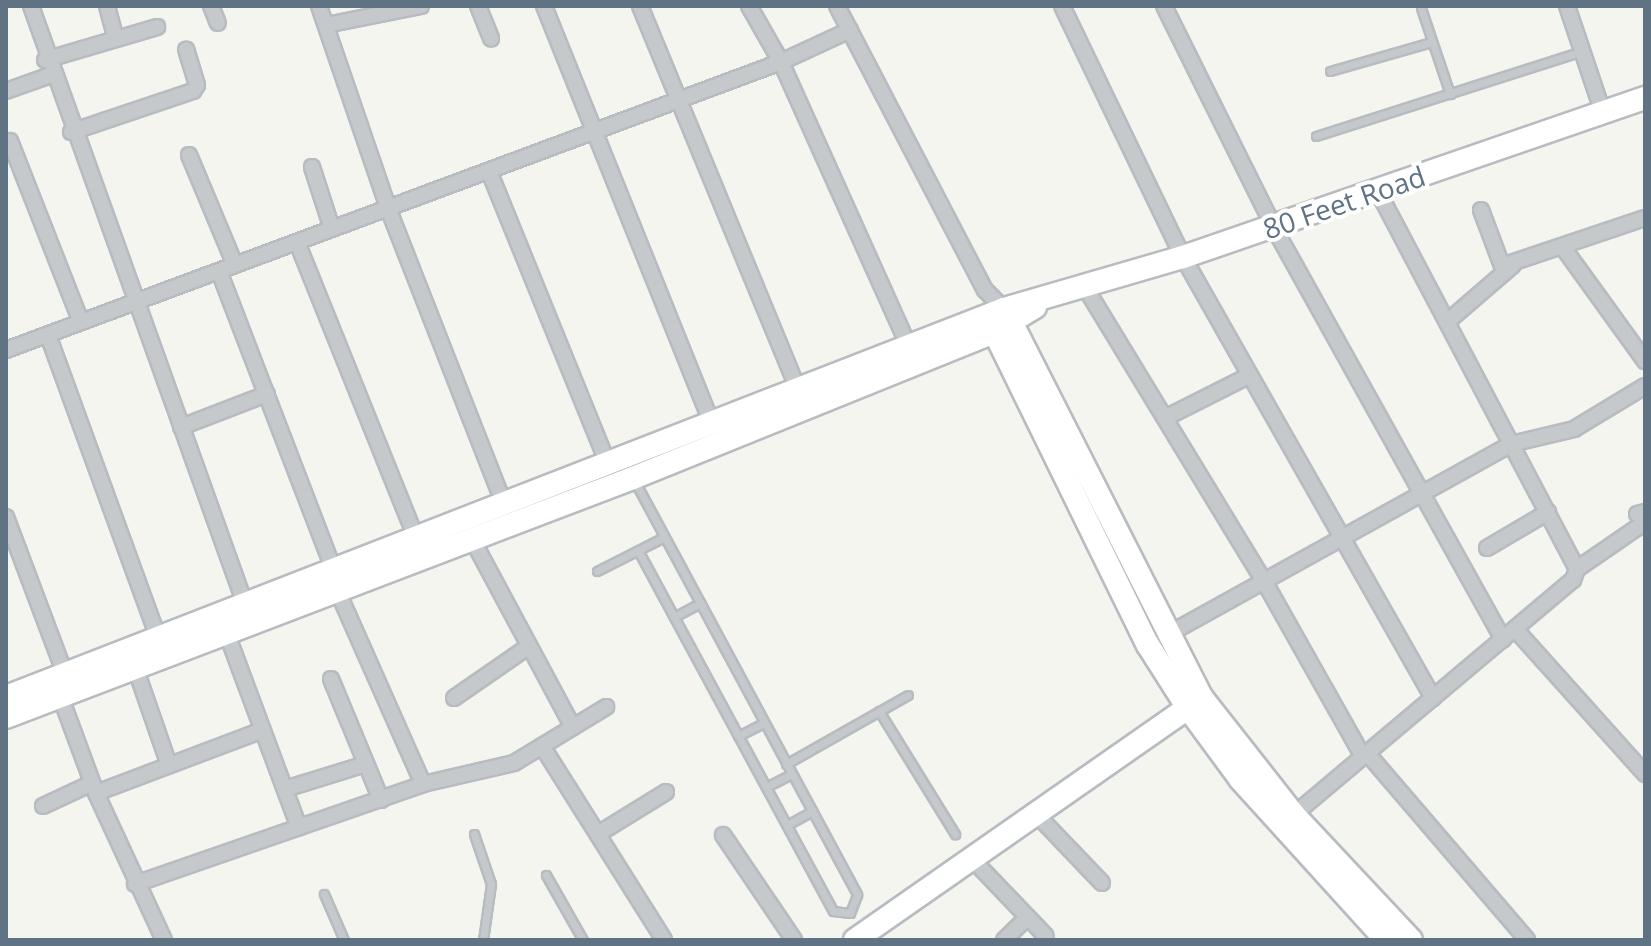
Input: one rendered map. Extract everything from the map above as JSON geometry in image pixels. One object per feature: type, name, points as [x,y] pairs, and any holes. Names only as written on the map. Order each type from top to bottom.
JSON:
[{"type":"main road","name":"80 Feet Road","points":[[999,320],[1042,301],[1183,257],[1645,98]]},
{"type":"main road","points":[[6,697],[135,667],[223,623],[336,580],[416,538],[908,345],[999,320]]},
{"type":"main road","points":[[6,717],[60,683],[158,638],[223,623],[245,604],[472,539],[633,478],[999,320]]},
{"type":"main road","points":[[999,320],[1158,640],[1195,703],[1287,821],[1386,940]]},
{"type":"main road","points":[[863,934],[1195,703]]},
{"type":"main road","points":[[1287,821],[1411,940]]},
{"type":"street","points":[[31,6],[45,60],[245,604]]},
{"type":"street","points":[[107,6],[116,39]]},
{"type":"street","points":[[211,6],[218,23]]},
{"type":"street","points":[[319,6],[388,208],[504,504]]},
{"type":"street","points":[[326,25],[394,8],[421,6]]},
{"type":"street","points":[[478,6],[491,39]]},
{"type":"street","points":[[544,6],[597,130],[712,423]]},
{"type":"street","points":[[640,6],[681,99],[798,390]]},
{"type":"street","points":[[749,6],[781,62],[908,345]]},
{"type":"street","points":[[837,6],[999,320]]},
{"type":"street","points":[[1062,6],[1183,257],[1433,698]]},
{"type":"street","points":[[1164,6],[1273,226],[1425,491],[1503,639]]},
{"type":"street","points":[[1567,6],[1603,113]]},
{"type":"street","points":[[45,60],[157,27]]},
{"type":"street","points":[[6,350],[781,62],[850,30]]},
{"type":"street","points":[[71,132],[193,91],[197,85],[186,50]]},
{"type":"street","points":[[6,91],[51,75]]},
{"type":"street","points":[[10,141],[81,322]]},
{"type":"street","points":[[189,155],[235,265]]},
{"type":"street","points":[[312,167],[332,229]]},
{"type":"street","points":[[489,171],[608,464]]},
{"type":"street","points":[[1377,190],[1577,569]]},
{"type":"street","points":[[1481,210],[1495,260],[1502,266],[1645,218]]},
{"type":"street","points":[[297,242],[416,538]]},
{"type":"street","points":[[1562,246],[1645,361]]},
{"type":"street","points":[[1447,322],[1516,262]]},
{"type":"street","points":[[219,271],[336,580],[423,784]]},
{"type":"street","points":[[1085,287],[1264,581],[1365,755],[1527,940]]},
{"type":"street","points":[[48,335],[158,638]]},
{"type":"street","points":[[1165,418],[1250,375]]},
{"type":"street","points":[[1158,640],[1511,444],[1574,429],[1645,386]]},
{"type":"street","points":[[181,427],[267,394]]},
{"type":"street","points":[[1487,548],[1548,512]]},
{"type":"street","points":[[6,517],[94,788],[135,884],[164,940]]},
{"type":"street","points":[[1287,821],[1573,580],[1577,569],[1641,517]]},
{"type":"street","points":[[472,539],[573,727]]},
{"type":"street","points":[[223,623],[299,828]]},
{"type":"street","points":[[1515,629],[1645,774]]},
{"type":"street","points":[[454,698],[529,646]]},
{"type":"street","points":[[135,667],[169,765]]},
{"type":"street","points":[[331,679],[381,800]]},
{"type":"street","points":[[135,884],[423,784],[484,775],[542,746],[606,707]]},
{"type":"street","points":[[43,806],[263,730]]},
{"type":"street","points":[[542,746],[664,940]]},
{"type":"street","points":[[285,789],[366,764]]},
{"type":"street","points":[[598,834],[666,792]]},
{"type":"street","points":[[1037,815],[1102,883]]},
{"type":"street","points":[[723,835],[794,940]]},
{"type":"street","points":[[973,860],[1046,936]]},
{"type":"street","points":[[1004,940],[1028,917]]},
{"type":"lane","points":[[1421,8],[1450,94]]},
{"type":"lane","points":[[1330,71],[1432,42]]},
{"type":"lane","points":[[1316,136],[1583,51]]},
{"type":"lane","points":[[633,478],[812,811],[857,906],[863,934]]},
{"type":"lane","points":[[597,571],[664,537]]},
{"type":"lane","points":[[638,551],[833,911],[850,913],[857,906]]},
{"type":"lane","points":[[674,617],[700,603]]},
{"type":"lane","points":[[786,764],[908,695]]},
{"type":"lane","points":[[879,711],[955,834]]},
{"type":"lane","points":[[738,736],[764,723]]},
{"type":"lane","points":[[766,787],[792,774]]},
{"type":"lane","points":[[787,825],[812,811]]},
{"type":"lane","points":[[474,834],[491,884],[483,940]]},
{"type":"lane","points":[[546,875],[583,940]]},
{"type":"lane","points":[[324,894],[344,940]]}]
